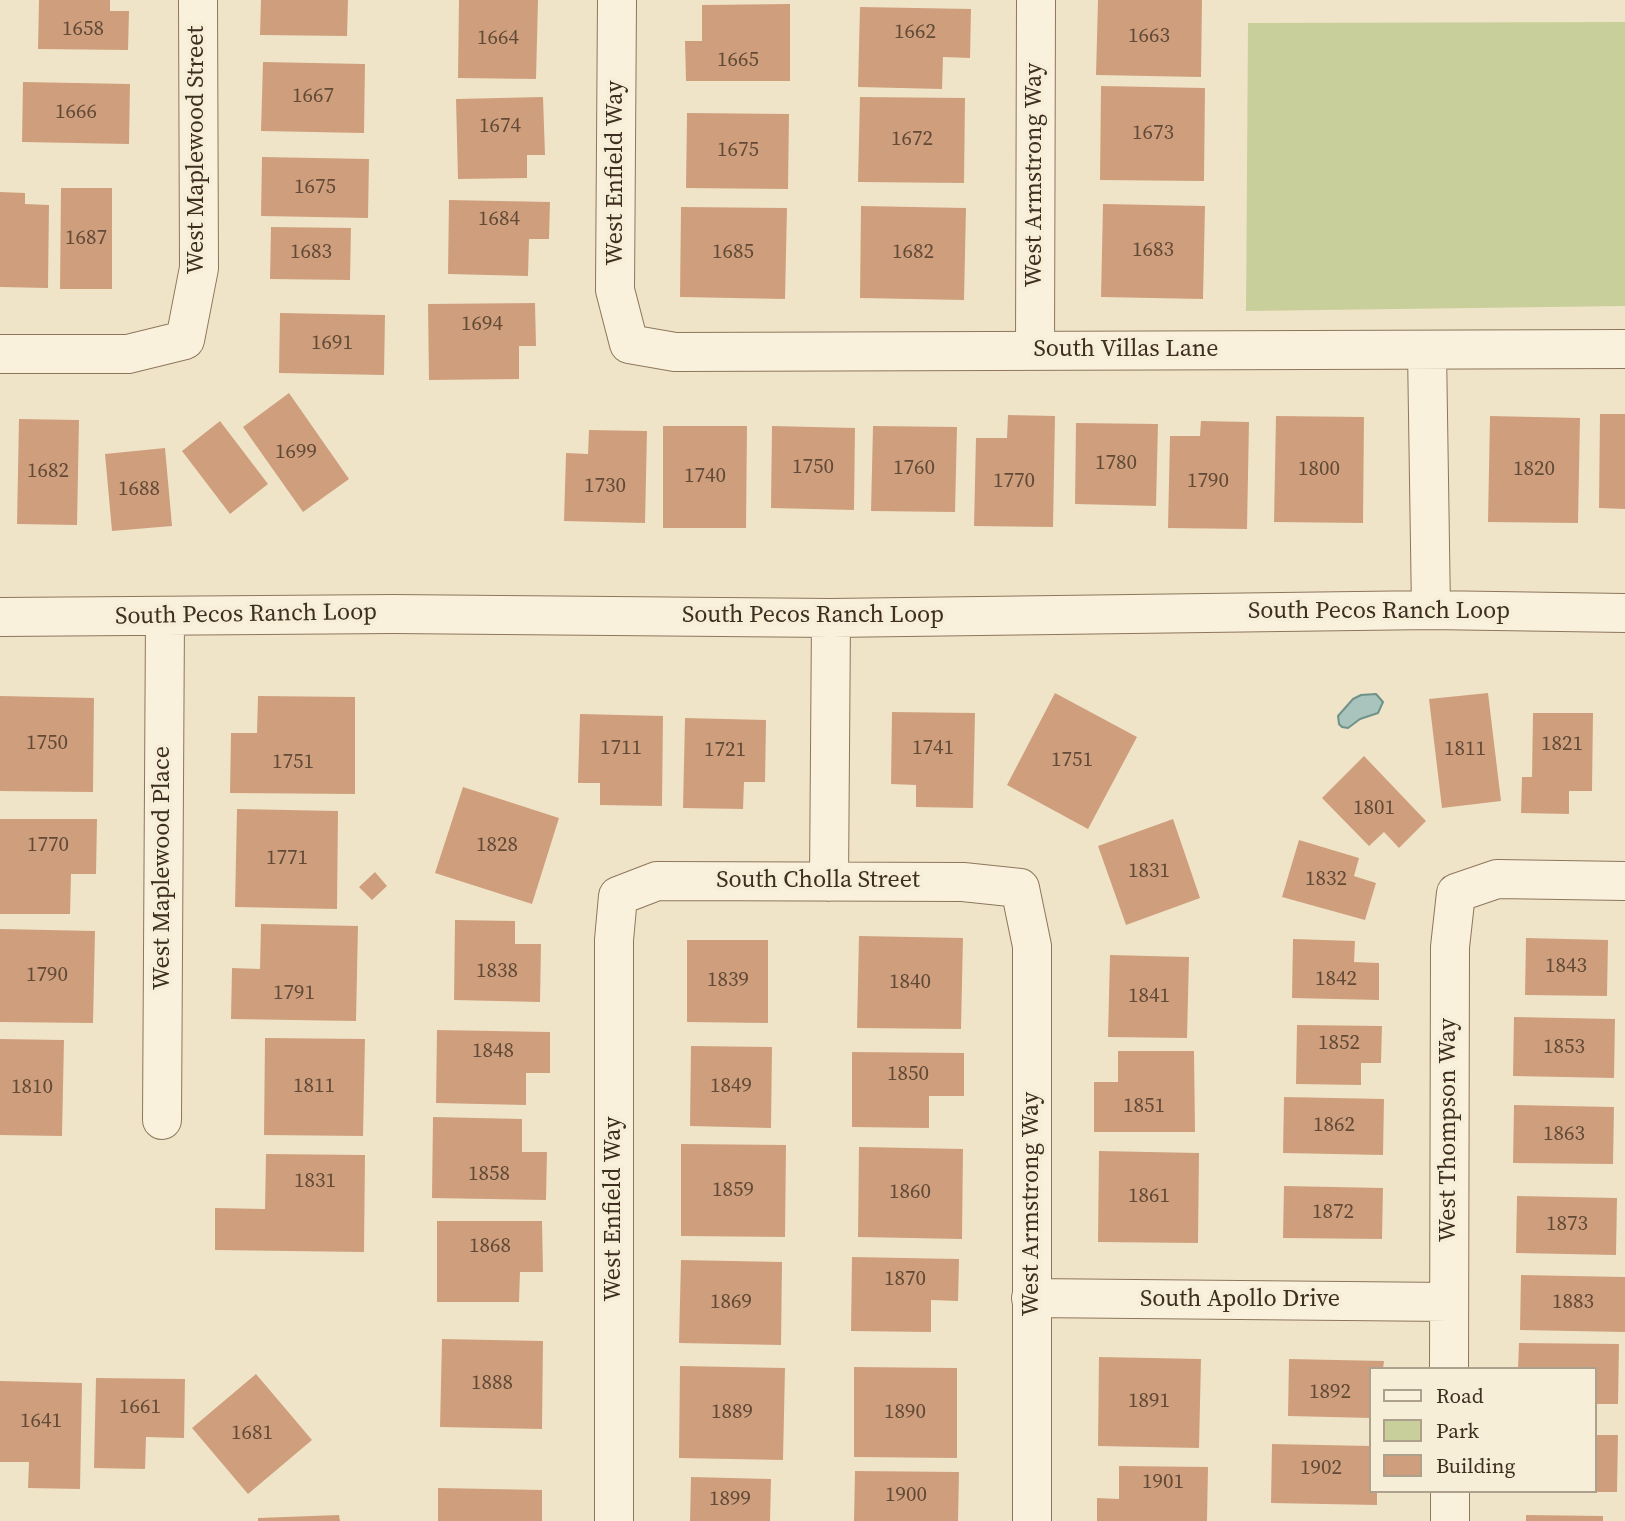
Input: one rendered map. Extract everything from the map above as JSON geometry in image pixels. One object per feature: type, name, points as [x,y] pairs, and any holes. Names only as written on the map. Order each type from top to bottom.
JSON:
[{"type":"street","name":"West Maplewood Street","points":[[0,354],[128,354],[185,340],[199,268],[198,0]]},
{"type":"street","name":"West Enfield Way","points":[[617,0],[615,290],[629,344]]},
{"type":"street","name":"West Armstrong Way","points":[[1035,350],[1036,0]]},
{"type":"street","name":"South Villas Lane","points":[[629,344],[675,352],[1625,349]]},
{"type":"street","points":[[1427,350],[1431,610]]},
{"type":"street","name":"South Pecos Ranch Loop","points":[[0,617],[407,614],[831,618],[1431,610],[1625,613]]},
{"type":"street","name":"West Maplewood Place","points":[[162,1120],[165,617]]},
{"type":"street","points":[[829,882],[831,618]]},
{"type":"street","name":"West Thompson Way","points":[[1449,1367],[1450,947],[1456,892],[1497,879],[1625,881]]},
{"type":"street","name":"South Cholla Street","points":[[618,897],[657,881],[963,881],[1020,888]]},
{"type":"street","name":"West Armstrong Way","points":[[1020,888],[1032,946],[1032,1521]]},
{"type":"street","name":"West Enfield Way","points":[[614,1521],[614,940],[618,897]]},
{"type":"street","name":"South Apollo Drive","points":[[1031,1298],[1449,1302]]},
{"type":"street","points":[[1450,1493],[1450,1521]]},
{"type":"green space","points":[[1625,22],[1625,306],[1246,311],[1248,23]]},
{"type":"water","points":[[1376,694],[1383,702],[1378,713],[1360,719],[1348,728],[1339,724],[1338,716],[1353,699],[1361,695]]},
{"type":"building","points":[[39,0],[110,0],[110,11],[129,11],[128,50],[38,49]]},
{"type":"building","points":[[261,0],[348,0],[347,36],[260,35]]},
{"type":"building","points":[[459,0],[538,0],[536,79],[458,78]]},
{"type":"building","points":[[1098,0],[1202,0],[1201,77],[1096,75]]},
{"type":"building","points":[[790,4],[790,81],[686,81],[685,41],[702,41],[702,5]]},
{"type":"building","points":[[860,7],[971,9],[970,58],[943,57],[942,89],[858,87]]},
{"type":"building","points":[[263,62],[365,64],[364,133],[261,131]]},
{"type":"building","points":[[23,82],[130,84],[129,144],[22,142]]},
{"type":"building","points":[[1101,86],[1205,88],[1204,181],[1100,180]]},
{"type":"building","points":[[543,97],[545,155],[527,155],[527,178],[458,179],[456,99]]},
{"type":"building","points":[[860,97],[965,98],[964,183],[858,182]]},
{"type":"building","points":[[687,113],[789,114],[788,189],[686,188]]},
{"type":"building","points":[[262,157],[369,159],[368,218],[261,216]]},
{"type":"building","points":[[61,188],[112,188],[112,289],[60,289]]},
{"type":"building","points":[[0,192],[25,193],[25,204],[49,205],[48,288],[0,287]]},
{"type":"building","points":[[449,200],[550,202],[549,239],[529,239],[528,276],[448,274]]},
{"type":"building","points":[[1103,204],[1205,206],[1203,299],[1101,297]]},
{"type":"building","points":[[861,206],[966,208],[964,300],[860,298]]},
{"type":"building","points":[[681,207],[787,208],[785,299],[680,297]]},
{"type":"building","points":[[271,227],[351,228],[350,280],[270,279]]},
{"type":"building","points":[[535,303],[536,346],[519,346],[519,379],[429,380],[428,304]]},
{"type":"building","points":[[280,313],[385,315],[384,375],[279,373]]},
{"type":"building","points":[[289,393],[349,479],[303,512],[243,427]]},
{"type":"building","points":[[1600,414],[1625,414],[1625,509],[1599,508]]},
{"type":"building","points":[[1008,415],[1055,416],[1053,527],[974,526],[976,438],[1007,438]]},
{"type":"building","points":[[1276,416],[1364,417],[1363,523],[1274,522]]},
{"type":"building","points":[[1490,416],[1580,418],[1578,523],[1488,522]]},
{"type":"building","points":[[19,419],[79,420],[77,525],[17,524]]},
{"type":"building","points":[[220,421],[268,484],[230,514],[182,451]]},
{"type":"building","points":[[1201,421],[1249,422],[1247,529],[1168,528],[1170,436],[1200,436]]},
{"type":"building","points":[[1076,423],[1158,424],[1156,506],[1075,504]]},
{"type":"building","points":[[663,426],[747,426],[746,528],[663,528]]},
{"type":"building","points":[[772,426],[855,428],[854,510],[771,508]]},
{"type":"building","points":[[873,426],[957,427],[955,512],[871,511]]},
{"type":"building","points":[[589,430],[647,431],[645,523],[564,521],[566,453],[588,454]]},
{"type":"building","points":[[165,448],[172,526],[112,531],[105,454]]},
{"type":"building","points":[[1055,693],[1137,737],[1088,829],[1007,785]]},
{"type":"building","points":[[1488,693],[1501,801],[1442,808],[1429,699]]},
{"type":"building","points":[[0,696],[94,698],[93,792],[0,791]]},
{"type":"building","points":[[258,696],[355,697],[355,794],[230,793],[231,733],[257,733]]},
{"type":"building","points":[[892,712],[975,713],[973,808],[916,807],[916,785],[891,784]]},
{"type":"building","points":[[1533,713],[1593,713],[1592,791],[1569,791],[1569,814],[1521,813],[1522,777],[1532,777]]},
{"type":"building","points":[[580,714],[663,716],[662,806],[600,805],[600,783],[578,783]]},
{"type":"building","points":[[685,718],[766,720],[765,782],[744,782],[743,809],[683,808]]},
{"type":"building","points":[[1364,756],[1426,821],[1399,848],[1384,832],[1369,846],[1322,798]]},
{"type":"building","points":[[463,787],[559,818],[532,904],[435,873]]},
{"type":"building","points":[[237,809],[338,811],[337,909],[235,907]]},
{"type":"building","points":[[0,819],[97,819],[96,874],[71,874],[70,914],[0,914]]},
{"type":"building","points":[[1173,819],[1200,898],[1126,925],[1098,846]]},
{"type":"building","points":[[1299,840],[1359,858],[1354,876],[1376,883],[1365,920],[1282,897]]},
{"type":"building","points":[[375,872],[387,886],[372,900],[359,887]]},
{"type":"building","points":[[455,920],[515,921],[515,944],[541,944],[540,1002],[454,1000]]},
{"type":"building","points":[[261,924],[358,926],[356,1021],[231,1019],[232,968],[260,969]]},
{"type":"building","points":[[0,929],[95,931],[93,1023],[0,1022]]},
{"type":"building","points":[[859,936],[963,938],[961,1029],[857,1028]]},
{"type":"building","points":[[1526,938],[1608,940],[1607,996],[1525,995]]},
{"type":"building","points":[[1293,939],[1355,941],[1354,962],[1379,963],[1379,1000],[1292,998]]},
{"type":"building","points":[[687,940],[768,940],[768,1023],[687,1022]]},
{"type":"building","points":[[1110,955],[1189,957],[1187,1038],[1108,1037]]},
{"type":"building","points":[[1514,1017],[1615,1019],[1614,1078],[1513,1076]]},
{"type":"building","points":[[1297,1025],[1382,1026],[1381,1063],[1361,1063],[1361,1085],[1296,1084]]},
{"type":"building","points":[[437,1030],[550,1032],[550,1073],[526,1073],[526,1105],[436,1103]]},
{"type":"building","points":[[265,1038],[365,1039],[363,1136],[264,1135]]},
{"type":"building","points":[[0,1039],[64,1040],[62,1136],[0,1135]]},
{"type":"building","points":[[691,1046],[772,1047],[771,1128],[690,1126]]},
{"type":"building","points":[[1118,1051],[1194,1051],[1195,1132],[1094,1132],[1094,1082],[1118,1082]]},
{"type":"building","points":[[852,1052],[964,1053],[964,1096],[929,1096],[929,1128],[852,1127]]},
{"type":"building","points":[[1284,1097],[1384,1099],[1383,1155],[1283,1153]]},
{"type":"building","points":[[1514,1105],[1614,1107],[1613,1164],[1513,1163]]},
{"type":"building","points":[[433,1117],[522,1119],[522,1152],[547,1152],[546,1200],[432,1198]]},
{"type":"building","points":[[681,1144],[786,1145],[785,1237],[681,1236]]},
{"type":"building","points":[[859,1147],[963,1149],[962,1239],[858,1237]]},
{"type":"building","points":[[1099,1151],[1199,1153],[1198,1243],[1098,1242]]},
{"type":"building","points":[[266,1154],[365,1155],[364,1252],[215,1250],[215,1208],[265,1209]]},
{"type":"building","points":[[1284,1186],[1383,1188],[1382,1239],[1283,1238]]},
{"type":"building","points":[[1517,1196],[1617,1198],[1616,1255],[1516,1253]]},
{"type":"building","points":[[437,1221],[542,1221],[543,1272],[520,1272],[519,1302],[437,1302]]},
{"type":"building","points":[[852,1257],[959,1259],[958,1301],[931,1300],[931,1332],[851,1331]]},
{"type":"building","points":[[681,1260],[782,1262],[781,1345],[679,1343]]},
{"type":"building","points":[[1521,1275],[1625,1277],[1625,1332],[1520,1330]]},
{"type":"building","points":[[442,1339],[543,1341],[542,1429],[440,1427]]},
{"type":"building","points":[[1519,1343],[1619,1344],[1618,1404],[1597,1404],[1597,1367],[1518,1367]]},
{"type":"building","points":[[1099,1357],[1201,1359],[1199,1448],[1098,1446]]},
{"type":"building","points":[[1289,1359],[1384,1361],[1383,1367],[1370,1367],[1370,1418],[1288,1416]]},
{"type":"building","points":[[680,1366],[785,1368],[783,1460],[679,1458]]},
{"type":"building","points":[[854,1367],[957,1368],[957,1458],[854,1457]]},
{"type":"building","points":[[256,1374],[312,1440],[248,1494],[192,1428]]},
{"type":"building","points":[[96,1378],[185,1379],[184,1438],[146,1437],[145,1469],[94,1468]]},
{"type":"building","points":[[0,1381],[82,1383],[80,1489],[28,1488],[29,1462],[0,1462]]},
{"type":"building","points":[[1597,1435],[1618,1435],[1617,1492],[1597,1492]]},
{"type":"building","points":[[1272,1444],[1370,1446],[1370,1493],[1377,1493],[1377,1505],[1271,1503]]},
{"type":"building","points":[[1119,1466],[1208,1467],[1207,1521],[1097,1521],[1097,1498],[1119,1499]]},
{"type":"building","points":[[855,1471],[959,1472],[958,1521],[854,1521]]},
{"type":"building","points":[[691,1477],[771,1479],[770,1521],[690,1521]]},
{"type":"building","points":[[438,1488],[542,1490],[542,1521],[438,1521]]},
{"type":"building","points":[[339,1515],[340,1521],[258,1521],[258,1518]]},
{"type":"building","points":[[1526,1515],[1603,1516],[1603,1521],[1526,1521]]}]
